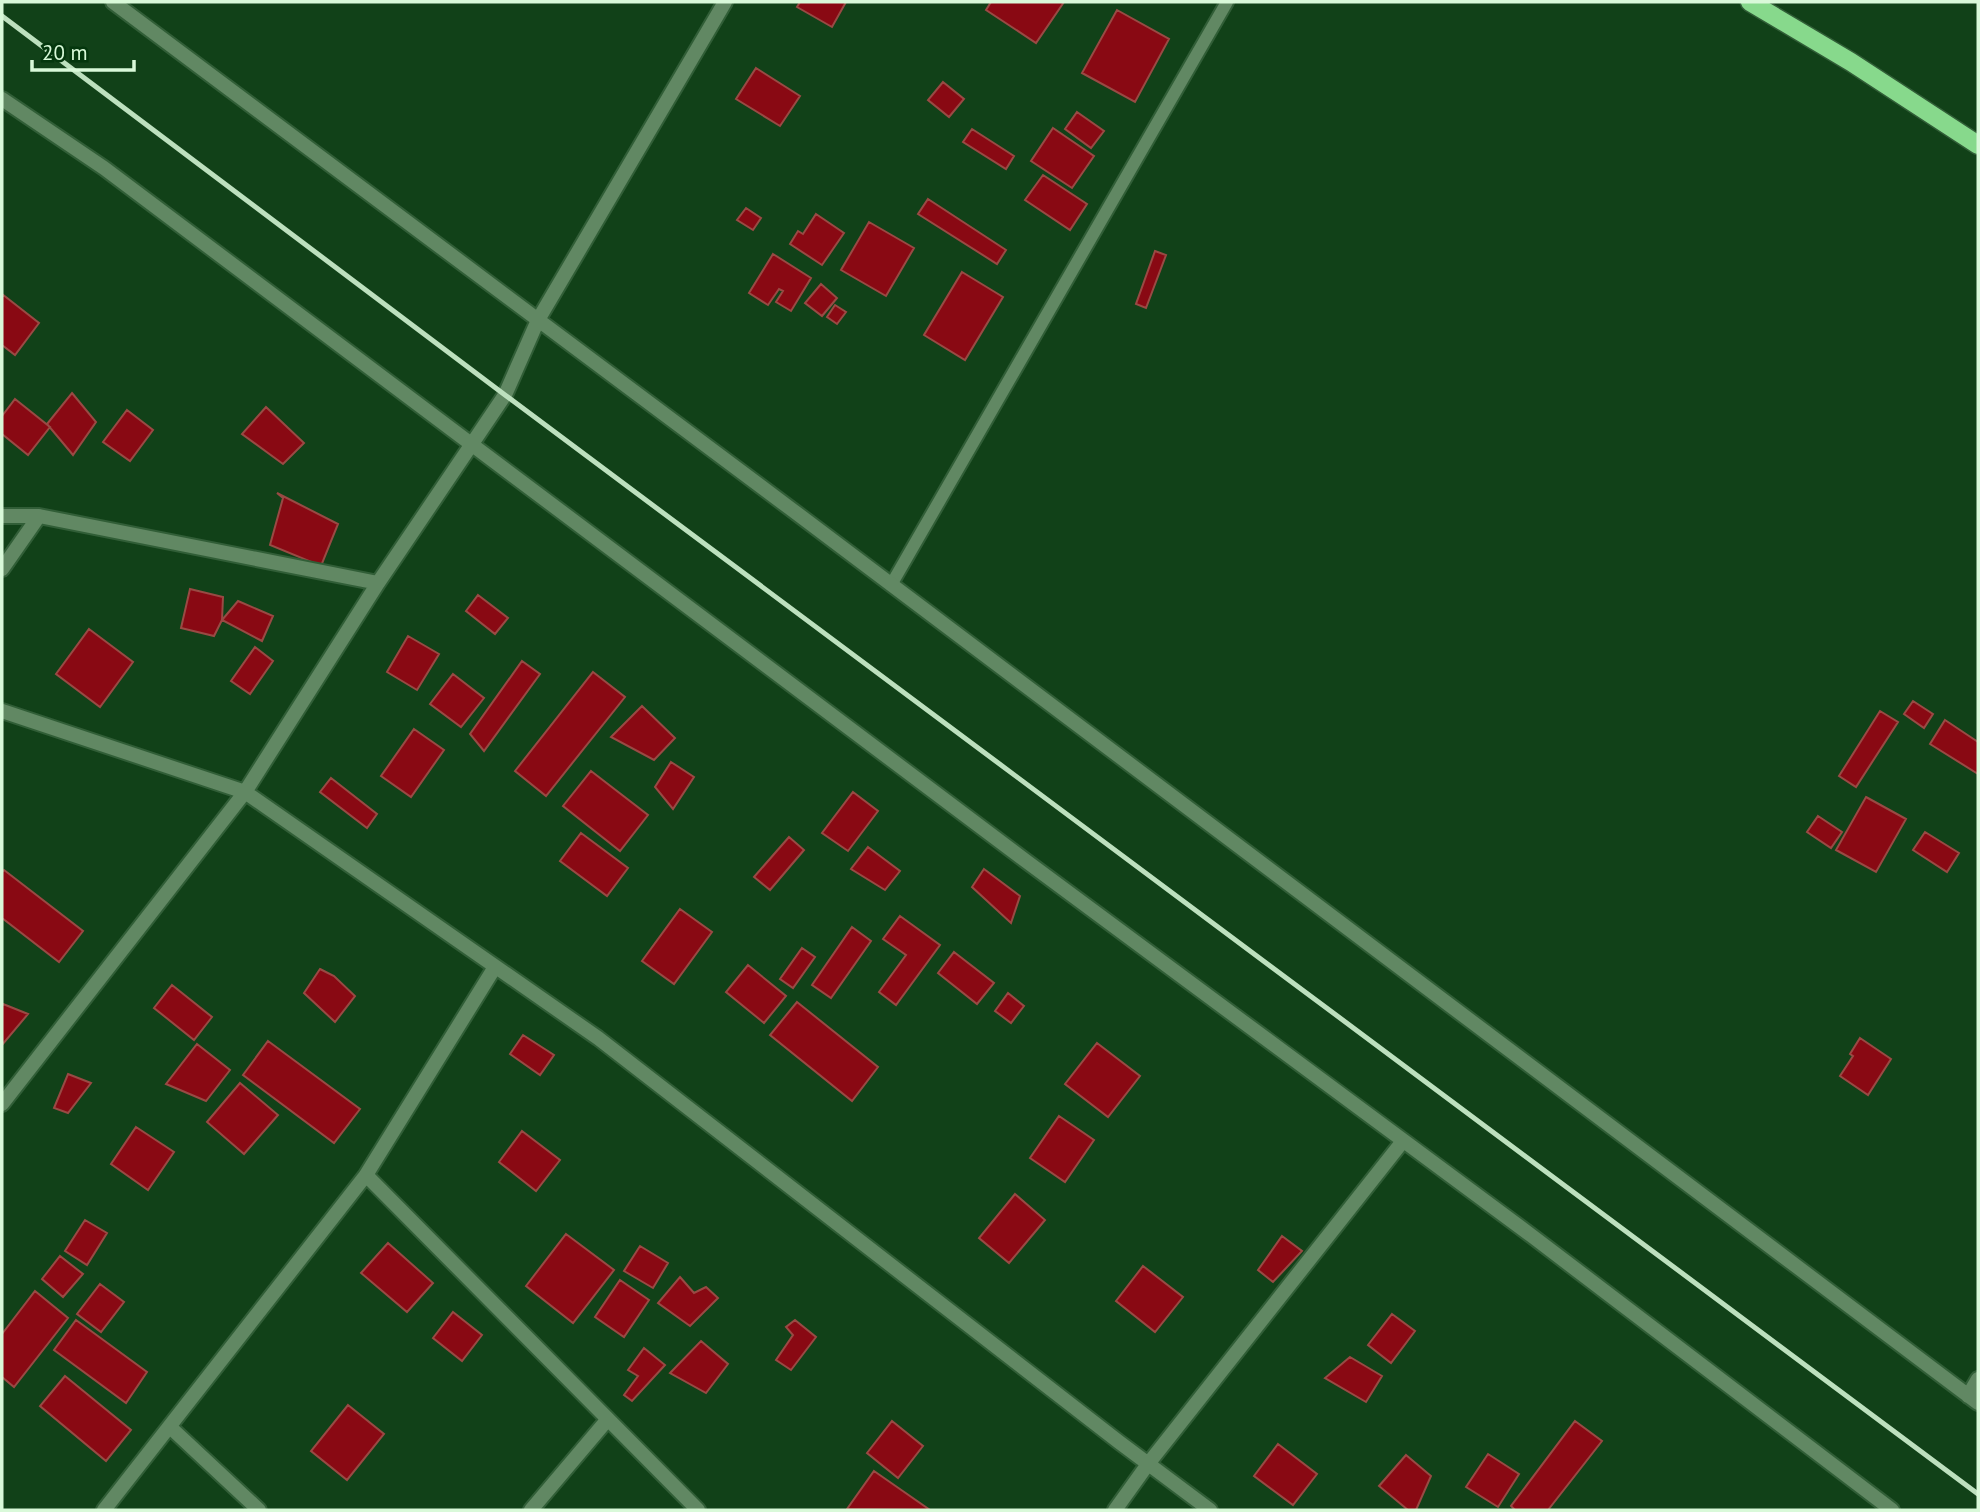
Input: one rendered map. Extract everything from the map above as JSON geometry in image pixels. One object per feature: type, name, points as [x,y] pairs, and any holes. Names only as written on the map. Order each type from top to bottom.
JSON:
[{"type":"main road","points":[[1750,2],[1850,62],[1978,145]]},
{"type":"street","points":[[113,2],[1973,1400],[1978,1379]]},
{"type":"street","points":[[2,1104],[245,792],[378,583],[505,395],[538,320],[725,2]]},
{"type":"street","points":[[2,99],[104,168],[1014,853],[1532,1236],[1892,1510]]},
{"type":"street","points":[[2,516],[39,516],[378,583]]},
{"type":"street","points":[[2,569],[39,516]]},
{"type":"street","points":[[2,711],[245,792],[598,1038],[1210,1510]]},
{"type":"street","points":[[104,1510],[366,1175],[495,967]]},
{"type":"street","points":[[1115,1510],[1403,1141]]},
{"type":"street","points":[[366,1175],[698,1510]]},
{"type":"street","points":[[530,1510],[608,1419]]},
{"type":"street","points":[[170,1427],[259,1510]]},
{"type":"lane","points":[[891,585],[1227,2]]},
{"type":"building","points":[[800,2],[846,2],[832,27],[797,7]]},
{"type":"building","points":[[991,2],[1064,2],[1036,43],[986,10]]},
{"type":"building","points":[[1117,10],[1169,39],[1135,102],[1082,73]]},
{"type":"building","points":[[756,68],[800,96],[780,126],[736,99]]},
{"type":"building","points":[[943,82],[964,99],[949,117],[928,100]]},
{"type":"building","points":[[1077,112],[1104,131],[1091,148],[1065,129]]},
{"type":"building","points":[[1053,128],[1094,156],[1072,188],[1031,161]]},
{"type":"building","points":[[972,129],[1014,156],[1006,169],[963,142]]},
{"type":"building","points":[[1043,175],[1087,204],[1070,230],[1025,200]]},
{"type":"building","points":[[928,199],[1006,250],[997,264],[918,214]]},
{"type":"building","points":[[746,208],[761,218],[753,230],[737,220]]},
{"type":"building","points":[[816,214],[844,233],[822,265],[790,244],[798,231],[803,234]]},
{"type":"building","points":[[869,222],[914,248],[886,296],[841,270]]},
{"type":"building","points":[[1155,251],[1166,255],[1146,308],[1136,304]]},
{"type":"building","points":[[773,254],[811,278],[791,311],[776,302],[783,291],[779,289],[768,305],[749,293]]},
{"type":"building","points":[[962,272],[1003,297],[965,360],[924,335]]},
{"type":"building","points":[[821,284],[837,298],[822,316],[805,303]]},
{"type":"building","points":[[2,294],[39,323],[15,355],[2,345]]},
{"type":"building","points":[[835,305],[846,312],[837,324],[827,317]]},
{"type":"building","points":[[72,393],[96,422],[73,455],[47,424]]},
{"type":"building","points":[[15,399],[50,427],[28,455],[2,434],[2,416]]},
{"type":"building","points":[[266,407],[304,443],[283,464],[242,434]]},
{"type":"building","points":[[127,410],[153,430],[130,461],[103,442]]},
{"type":"building","points":[[277,493],[338,524],[321,566],[270,545],[283,498]]},
{"type":"building","points":[[190,589],[223,597],[222,620],[214,636],[181,628]]},
{"type":"building","points":[[478,595],[508,618],[495,634],[466,611]]},
{"type":"building","points":[[238,601],[273,616],[262,641],[222,620]]},
{"type":"building","points":[[89,629],[133,662],[100,707],[56,674]]},
{"type":"building","points":[[408,636],[439,654],[417,690],[387,672]]},
{"type":"building","points":[[255,647],[273,661],[250,694],[231,681]]},
{"type":"building","points":[[522,661],[540,674],[484,751],[470,734]]},
{"type":"building","points":[[593,672],[625,697],[546,796],[515,771]]},
{"type":"building","points":[[453,674],[484,698],[461,727],[430,704]]},
{"type":"building","points":[[1913,701],[1933,714],[1924,728],[1904,714]]},
{"type":"building","points":[[642,706],[675,738],[654,760],[611,737]]},
{"type":"building","points":[[1880,711],[1898,722],[1856,787],[1839,776]]},
{"type":"building","points":[[1945,720],[1978,742],[1978,774],[1930,744]]},
{"type":"building","points":[[414,729],[444,750],[411,797],[381,776]]},
{"type":"building","points":[[671,762],[694,777],[673,809],[655,787]]},
{"type":"building","points":[[591,771],[648,815],[620,851],[563,806]]},
{"type":"building","points":[[331,778],[377,814],[367,828],[320,792]]},
{"type":"building","points":[[853,792],[878,811],[848,851],[822,833]]},
{"type":"building","points":[[1866,797],[1906,819],[1876,872],[1836,850]]},
{"type":"building","points":[[1818,816],[1842,832],[1831,848],[1807,832]]},
{"type":"building","points":[[1925,832],[1959,853],[1947,872],[1913,850]]},
{"type":"building","points":[[581,833],[628,868],[607,896],[560,861]]},
{"type":"building","points":[[789,837],[804,850],[770,890],[754,877]]},
{"type":"building","points":[[868,847],[900,871],[885,890],[851,869]]},
{"type":"building","points":[[984,869],[1020,896],[1011,923],[972,887]]},
{"type":"building","points":[[4,870],[83,931],[59,962],[2,918]]},
{"type":"building","points":[[680,909],[712,932],[674,984],[642,961]]},
{"type":"building","points":[[900,916],[940,945],[896,1005],[879,992],[906,955],[883,939]]},
{"type":"building","points":[[852,927],[871,941],[831,998],[812,985]]},
{"type":"building","points":[[802,948],[815,957],[793,988],[780,979]]},
{"type":"building","points":[[954,952],[994,983],[977,1004],[938,973]]},
{"type":"building","points":[[748,965],[786,996],[764,1023],[726,992]]},
{"type":"building","points":[[320,969],[334,976],[355,996],[335,1022],[304,993]]},
{"type":"building","points":[[172,985],[212,1017],[194,1040],[154,1008]]},
{"type":"building","points":[[1008,993],[1024,1006],[1011,1023],[995,1011]]},
{"type":"building","points":[[797,1002],[878,1067],[852,1101],[770,1035]]},
{"type":"building","points":[[3,1004],[28,1014],[2,1045],[2,1006]]},
{"type":"building","points":[[523,1035],[554,1055],[540,1075],[510,1054]]},
{"type":"building","points":[[1860,1038],[1891,1059],[1868,1095],[1840,1076],[1853,1056],[1850,1054]]},
{"type":"building","points":[[268,1041],[360,1109],[334,1143],[243,1075]]},
{"type":"building","points":[[1097,1043],[1140,1076],[1108,1117],[1065,1084]]},
{"type":"building","points":[[197,1044],[230,1070],[206,1101],[166,1084]]},
{"type":"building","points":[[68,1074],[91,1083],[68,1113],[54,1108]]},
{"type":"building","points":[[240,1083],[278,1115],[244,1154],[207,1122]]},
{"type":"building","points":[[1059,1116],[1094,1140],[1065,1182],[1030,1158]]},
{"type":"building","points":[[136,1127],[174,1152],[148,1190],[111,1164]]},
{"type":"building","points":[[522,1131],[560,1160],[536,1191],[499,1162]]},
{"type":"building","points":[[1015,1194],[1045,1220],[1009,1263],[979,1238]]},
{"type":"building","points":[[85,1220],[107,1233],[87,1265],[65,1251]]},
{"type":"building","points":[[566,1234],[614,1270],[573,1323],[526,1286]]},
{"type":"building","points":[[1282,1236],[1302,1251],[1273,1282],[1258,1270]]},
{"type":"building","points":[[388,1243],[433,1283],[407,1312],[361,1273]]},
{"type":"building","points":[[640,1246],[668,1263],[653,1288],[624,1271]]},
{"type":"building","points":[[60,1256],[83,1274],[63,1297],[42,1279]]},
{"type":"building","points":[[1143,1266],[1183,1297],[1155,1332],[1116,1301]]},
{"type":"building","points":[[680,1277],[694,1293],[706,1287],[718,1298],[690,1326],[658,1303]]},
{"type":"building","points":[[620,1280],[649,1300],[624,1337],[595,1317]]},
{"type":"building","points":[[100,1284],[124,1302],[101,1332],[77,1314]]},
{"type":"building","points":[[35,1291],[68,1318],[14,1387],[2,1377],[2,1334]]},
{"type":"building","points":[[453,1312],[482,1335],[462,1361],[433,1338]]},
{"type":"building","points":[[1392,1314],[1415,1331],[1391,1363],[1368,1345]]},
{"type":"building","points":[[76,1320],[147,1372],[126,1403],[54,1350]]},
{"type":"building","points":[[795,1320],[816,1337],[791,1370],[776,1360],[793,1335],[786,1327]]},
{"type":"building","points":[[701,1341],[728,1364],[706,1393],[670,1373]]},
{"type":"building","points":[[644,1348],[665,1365],[632,1401],[624,1395],[638,1376],[628,1370]]},
{"type":"building","points":[[1350,1357],[1382,1376],[1366,1402],[1325,1378]]},
{"type":"building","points":[[65,1376],[131,1430],[106,1461],[40,1406]]},
{"type":"building","points":[[348,1405],[384,1434],[347,1480],[311,1451]]},
{"type":"building","points":[[892,1421],[923,1446],[898,1478],[867,1453]]},
{"type":"building","points":[[1575,1421],[1602,1441],[1548,1510],[1515,1510],[1511,1506]]},
{"type":"building","points":[[1278,1444],[1317,1474],[1293,1505],[1254,1476]]},
{"type":"building","points":[[1488,1454],[1519,1474],[1498,1507],[1466,1487]]},
{"type":"building","points":[[1406,1455],[1431,1476],[1416,1510],[1408,1510],[1379,1486]]},
{"type":"building","points":[[874,1471],[930,1510],[847,1509]]},
{"type":"railway","points":[[2,16],[505,395],[1978,1494]]}]
